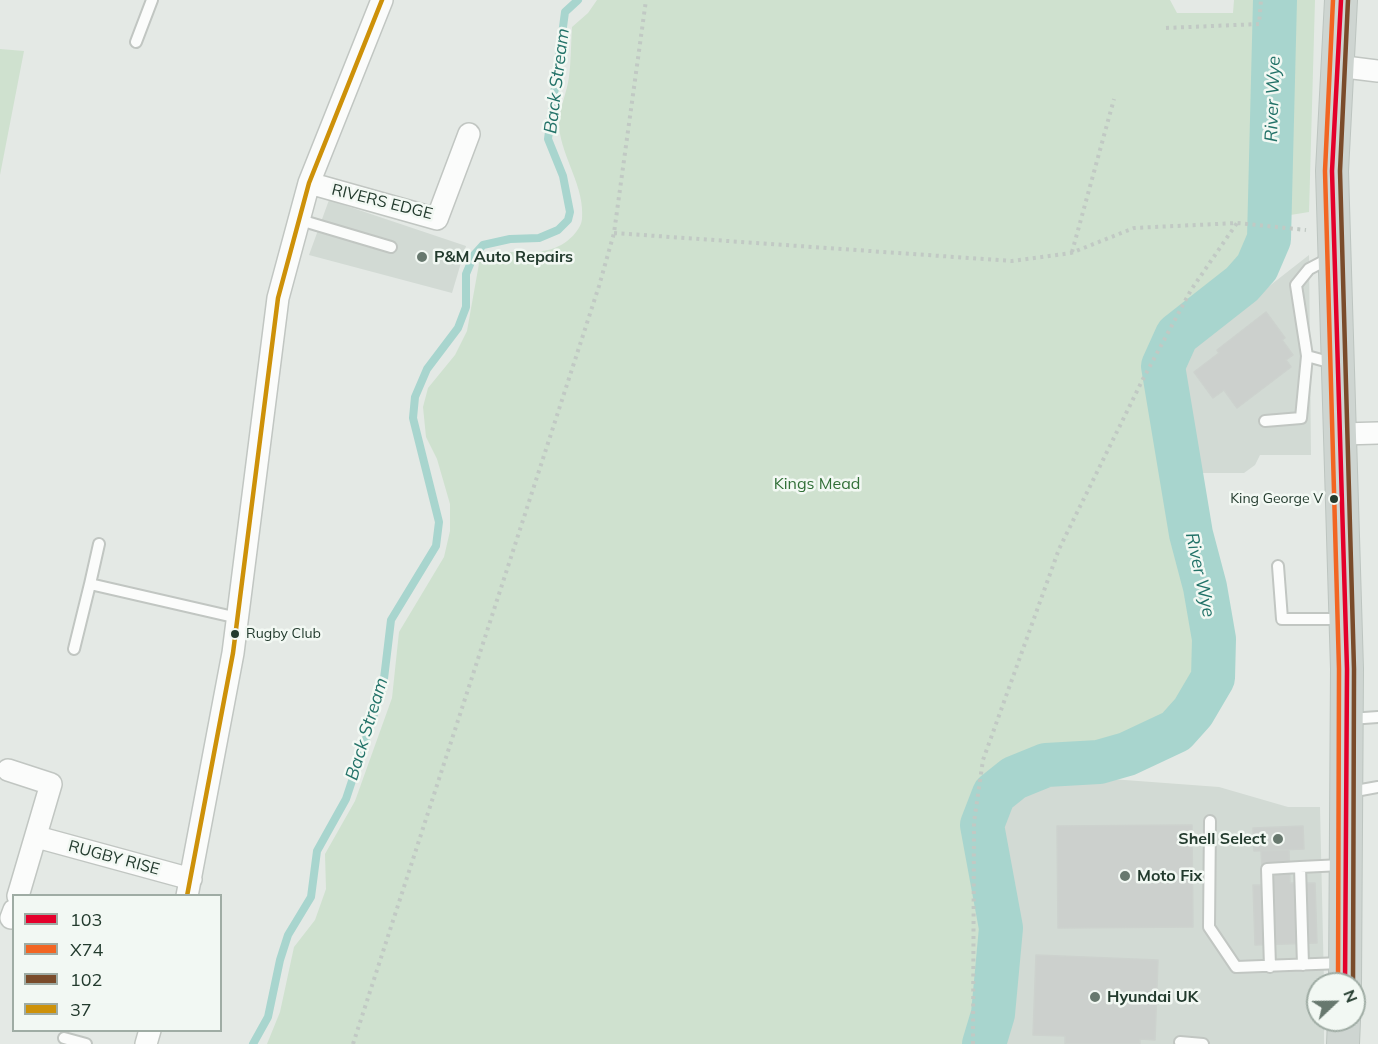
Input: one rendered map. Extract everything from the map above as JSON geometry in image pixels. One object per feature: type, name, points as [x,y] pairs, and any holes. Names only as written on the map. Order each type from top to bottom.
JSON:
[{"type":"main road","points":[[1341,0],[1332,171],[1346,619],[1345,972]]},
{"type":"street","points":[[189,887],[238,618],[279,298],[309,183],[382,0]]},
{"type":"street","points":[[1337,66],[1378,71]]},
{"type":"street","name":"RIVERS EDGE","points":[[309,183],[437,219],[470,134]]},
{"type":"street","points":[[1342,434],[1378,433]]},
{"type":"street","points":[[8,770],[51,784],[19,894]]},
{"type":"street","name":"RUGBY RISE","points":[[37,837],[189,887]]},
{"type":"lane","points":[[136,42],[152,0]]},
{"type":"lane","points":[[300,220],[391,247]]},
{"type":"lane","points":[[1265,421],[1301,418],[1307,356],[1296,285],[1309,269],[1335,256]]},
{"type":"lane","points":[[1307,356],[1339,365]]},
{"type":"lane","points":[[74,649],[99,544]]},
{"type":"lane","points":[[1278,566],[1282,619],[1346,619]]},
{"type":"lane","points":[[90,584],[238,618]]},
{"type":"lane","points":[[1347,719],[1378,717]]},
{"type":"lane","points":[[1347,792],[1378,787]]},
{"type":"lane","points":[[1210,821],[1209,927],[1236,967],[1303,965],[1336,972]]},
{"type":"lane","points":[[1270,967],[1267,868],[1347,864]]},
{"type":"lane","points":[[1300,867],[1303,965]]},
{"type":"lane","points":[[64,1038],[86,1044]]},
{"type":"lane","points":[[1180,1042],[1203,1044]]},
{"type":"path","points":[[353,1044],[592,309],[614,233],[646,0]]},
{"type":"path","points":[[1166,28],[1259,24],[1261,0]]},
{"type":"path","points":[[1071,253],[1114,99]]},
{"type":"path","points":[[614,233],[1012,261],[1071,253],[1134,228],[1237,223],[1297,229]]},
{"type":"path","points":[[973,1044],[974,822],[983,760],[1059,549],[1143,379],[1191,290],[1237,223]]},
{"type":"shaded area","points":[[329,200],[466,246],[452,293],[309,255]]},
{"type":"shaded area","points":[[1309,255],[1311,455],[1260,455],[1255,465],[1244,473],[1196,473],[1180,407],[1179,394],[1184,358],[1205,327],[1218,317],[1254,298]]},
{"type":"shaded area","points":[[1111,779],[1219,787],[1288,807],[1320,807],[1324,972],[1306,972],[1306,1032],[1324,1032],[1324,1044],[1005,1044],[1014,982],[1016,935],[1012,894],[1001,853],[999,831],[1002,816],[1009,805],[1031,789],[1082,780]]},
{"type":"green space","name":"Kings Mead","points":[[597,0],[1170,0],[1177,13],[1233,13],[1234,0],[1262,0],[1264,167],[1257,249],[1233,279],[1176,320],[1160,345],[1154,374],[1165,458],[1204,609],[1208,655],[1202,683],[1184,704],[1147,732],[1110,750],[1027,761],[1001,780],[983,800],[978,834],[993,912],[993,965],[986,1017],[979,1044],[267,1044],[280,1012],[294,947],[315,920],[326,889],[325,854],[355,801],[392,698],[399,632],[444,557],[450,531],[450,504],[437,459],[426,437],[423,407],[428,388],[455,355],[467,331],[480,258],[496,252],[549,250],[570,239],[581,223],[580,195],[564,150],[559,121],[569,77],[572,27],[588,13]]},
{"type":"green space","points":[[1284,0],[1315,0],[1309,212],[1278,217],[1287,106]]},
{"type":"green space","points":[[0,49],[24,51],[0,175]]},
{"type":"building","points":[[1266,312],[1285,338],[1282,340],[1293,355],[1286,360],[1291,367],[1237,408],[1224,390],[1213,398],[1194,372],[1219,353],[1217,350]]},
{"type":"building","name":"Moto Fix","points":[[1192,825],[1193,927],[1058,928],[1057,826]]},
{"type":"building","name":"Shell Select","points":[[1303,826],[1304,849],[1254,851],[1253,828]]},
{"type":"building","points":[[1289,850],[1290,883],[1315,883],[1317,943],[1255,945],[1253,885],[1263,885],[1261,851]]},
{"type":"building","name":"Hyundai UK","points":[[1036,955],[1158,960],[1155,1040],[1140,1039],[1140,1044],[1065,1044],[1065,1036],[1033,1035]]},
{"type":"waterway","name":"Back Stream","points":[[253,1044],[268,1017],[280,960],[288,935],[311,897],[317,851],[346,799],[383,687],[391,620],[436,546],[439,522],[413,418],[415,397],[427,369],[458,328],[466,307],[466,274],[474,255],[483,245],[510,239],[539,238],[558,230],[568,220],[570,212],[563,176],[548,139],[565,12],[578,0]]},
{"type":"waterway","name":"River Wye","points":[[984,1044],[993,1014],[1001,928],[982,825],[994,794],[1014,778],[1046,765],[1099,762],[1127,754],[1176,731],[1193,712],[1213,678],[1214,639],[1205,587],[1191,534],[1163,366],[1177,335],[1242,284],[1257,267],[1269,239],[1275,0]]},
{"type":"transit line","name":"37","points":[[187,894],[233,653],[278,298],[309,183],[382,0]]},
{"type":"transit line","name":"X74","points":[[1333,0],[1325,171],[1339,669],[1338,972]]},
{"type":"transit line","name":"103","points":[[1341,0],[1332,171],[1347,669],[1345,972]]},
{"type":"transit line","name":"102","points":[[1348,0],[1340,171],[1354,669],[1353,972]]},
{"type":"place","name":"P&M Auto Repairs","points":[[422,257]]},
{"type":"place","name":"King George V","points":[[1334,499]]},
{"type":"place","name":"Rugby Club","points":[[235,634]]},
{"type":"place","name":"Shell Select","points":[[1278,839]]},
{"type":"place","name":"Moto Fix","points":[[1125,876]]},
{"type":"place","name":"Hyundai UK","points":[[1095,997]]}]
